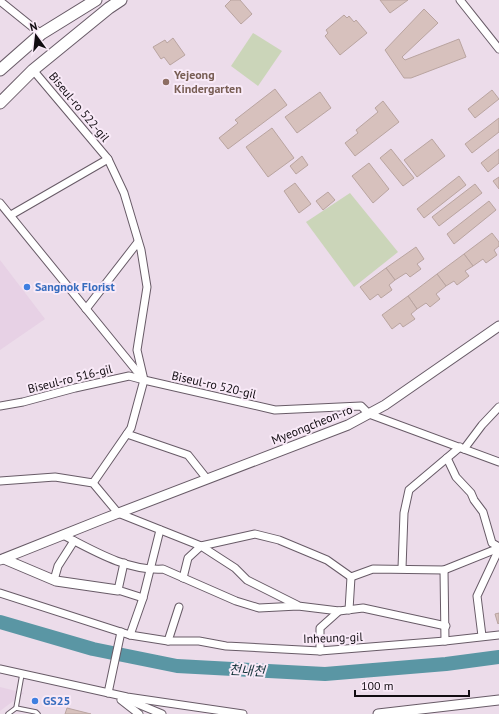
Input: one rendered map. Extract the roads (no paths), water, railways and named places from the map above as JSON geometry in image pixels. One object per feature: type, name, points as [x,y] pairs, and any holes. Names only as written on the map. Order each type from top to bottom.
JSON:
[{"type":"main road","points":[[0,70],[41,34],[96,0]]},
{"type":"main road","points":[[0,103],[33,70],[109,8],[121,0]]},
{"type":"street","points":[[460,0],[499,48]]},
{"type":"street","points":[[0,1],[41,34]]},
{"type":"street","name":"Biseul-ro 522-gil","points":[[33,70],[108,159],[124,193],[138,242],[147,288],[137,350],[144,380],[131,428],[93,483]]},
{"type":"street","name":"Biseul-ro 522-gil","points":[[11,215],[108,159]]},
{"type":"street","points":[[0,202],[144,380]]},
{"type":"street","points":[[86,309],[138,242]]},
{"type":"street","name":"Myeongcheon-ro","points":[[2,560],[118,513],[348,425],[385,405],[499,326]]},
{"type":"street","name":"Biseul-ro 516-gil","points":[[0,406],[23,402],[75,388],[129,376],[144,380]]},
{"type":"street","name":"Biseul-ro 520-gil","points":[[144,380],[275,410],[361,406],[369,414],[499,462]]},
{"type":"street","points":[[402,568],[405,508],[409,490],[447,458],[462,448],[499,407]]},
{"type":"street","points":[[127,434],[188,455],[207,479]]},
{"type":"street","points":[[447,458],[456,477],[471,493],[474,500],[483,512],[492,543],[499,548]]},
{"type":"street","points":[[0,481],[55,478],[93,483],[118,513],[200,546],[235,568],[247,580],[298,606]]},
{"type":"street","points":[[130,635],[151,570],[160,530]]},
{"type":"street","points":[[183,578],[188,558],[200,546],[255,534],[279,540],[327,560],[351,577]]},
{"type":"street","points":[[63,535],[117,562],[151,570],[163,569],[236,601],[259,608],[298,606],[339,611],[363,608],[446,626]]},
{"type":"street","points":[[54,580],[58,566],[74,541]]},
{"type":"street","points":[[351,577],[373,569],[402,568],[444,570],[499,548]]},
{"type":"street","points":[[482,636],[477,596],[499,548]]},
{"type":"street","name":"Myeongcheon-ro","points":[[2,560],[54,580],[118,590]]},
{"type":"street","points":[[124,563],[118,590],[143,598]]},
{"type":"street","points":[[444,570],[446,641]]},
{"type":"street","points":[[349,610],[351,577]]},
{"type":"street","name":"Inheung-gil","points":[[0,593],[130,635],[168,641],[199,641],[226,646],[320,651],[446,641],[499,634]]},
{"type":"street","points":[[168,641],[179,607]]},
{"type":"street","points":[[320,651],[320,628],[339,611]]},
{"type":"street","points":[[110,693],[121,632]]},
{"type":"street","points":[[0,669],[110,693],[243,714]]},
{"type":"street","points":[[110,693],[139,714]]},
{"type":"street","points":[[110,693],[162,714]]},
{"type":"street","points":[[378,714],[497,700]]},
{"type":"lane","points":[[8,714],[16,708],[22,674]]},
{"type":"lane","points":[[16,708],[36,712],[38,714]]},
{"type":"waterway","name":"천내천","points":[[0,622],[93,649],[177,666],[325,674],[446,664],[499,657]]},
{"type":"place","name":"Yejeong Kindergarten","points":[[166,82]]},
{"type":"place","name":"Sangnok Florist","points":[[27,287]]},
{"type":"place","name":"GS25","points":[[35,701]]}]
